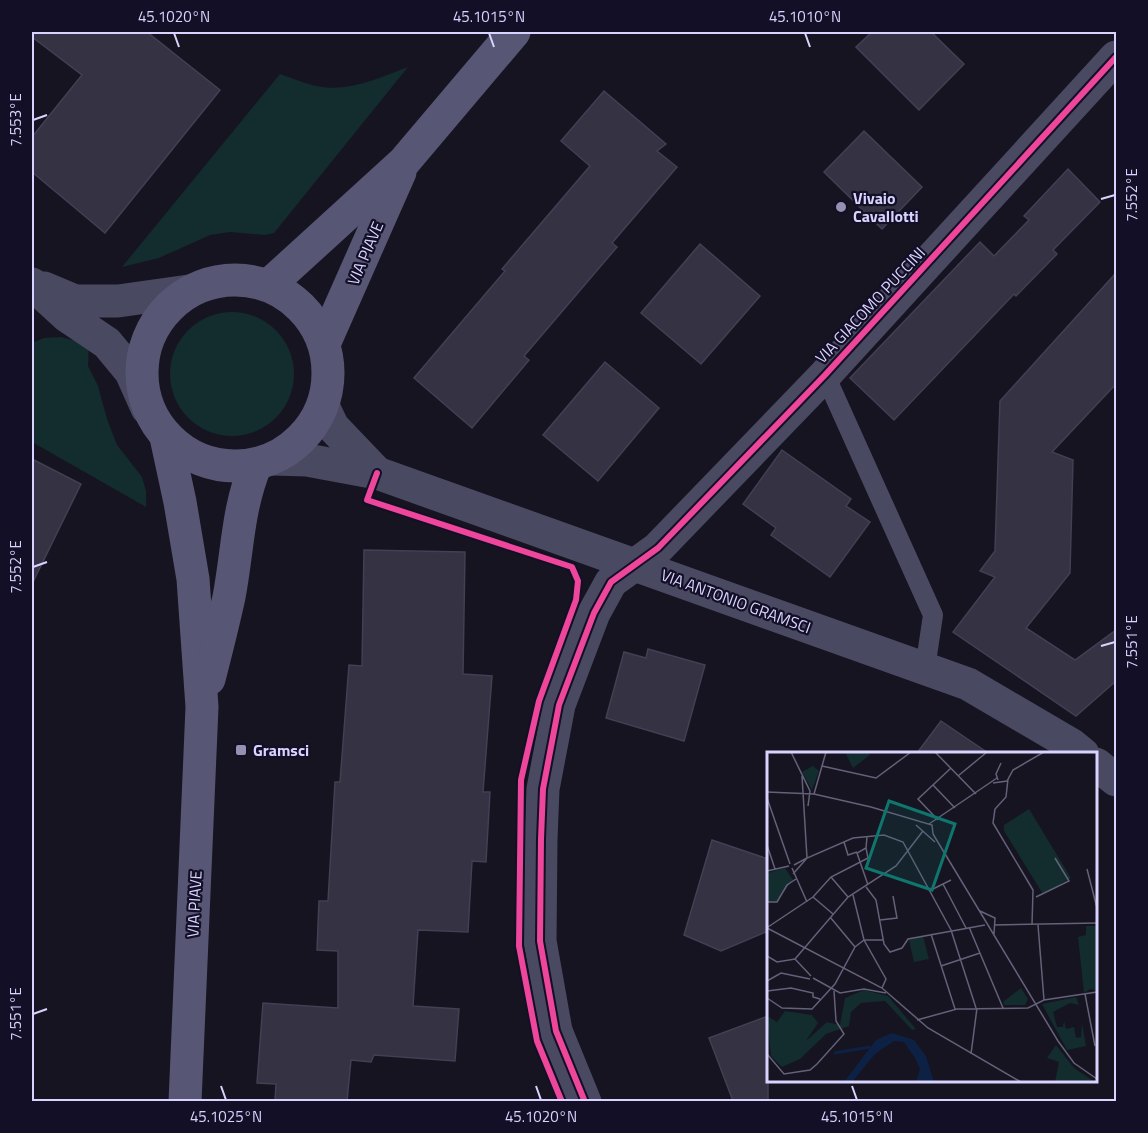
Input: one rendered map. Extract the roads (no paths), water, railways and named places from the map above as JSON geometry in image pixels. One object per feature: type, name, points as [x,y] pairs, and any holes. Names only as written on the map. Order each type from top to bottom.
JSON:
[{"type":"main road","name":"VIA PIAVE","points":[[269,285],[404,162],[514,32]]},
{"type":"main road","name":"VIA PIAVE","points":[[324,344],[404,162]]},
{"type":"main road","points":[[242,279],[269,285],[293,298],[312,319],[324,344],[329,375],[323,406],[311,429],[294,446],[264,462],[237,467],[217,465],[198,459],[181,450],[166,437],[147,408],[142,381],[143,354],[152,329],[167,307],[189,291],[214,281],[242,279]]},
{"type":"main road","name":"VIA PIAVE","points":[[166,437],[193,579],[202,707],[185,1101]]},
{"type":"main road","name":"VIA PIAVE","points":[[202,707],[229,596],[246,488],[264,462]]},
{"type":"street","name":"VIA GIACOMO PUCCINI","points":[[585,1101],[556,1030],[540,941],[543,789],[559,705],[594,613],[611,582],[658,548],[825,375],[1116,57]]},
{"type":"street","points":[[32,283],[75,301],[118,301],[189,291]]},
{"type":"street","points":[[32,283],[67,316],[107,343],[131,372],[147,408]]},
{"type":"street","name":"VIA ANTONIO GRAMSCI","points":[[323,406],[333,427],[377,473]]},
{"type":"street","name":"VIA ANTONIO GRAMSCI","points":[[264,462],[307,459],[377,473],[635,564],[968,684],[1082,752]]},
{"type":"street","points":[[1097,766],[1116,780]]},
{"type":"lane","points":[[825,375],[933,615],[925,669]]},
{"type":"place","name":"Vivaio Cavallotti","points":[[841,207]]},
{"type":"place","name":"Gramsci","points":[[241,750]]}]
